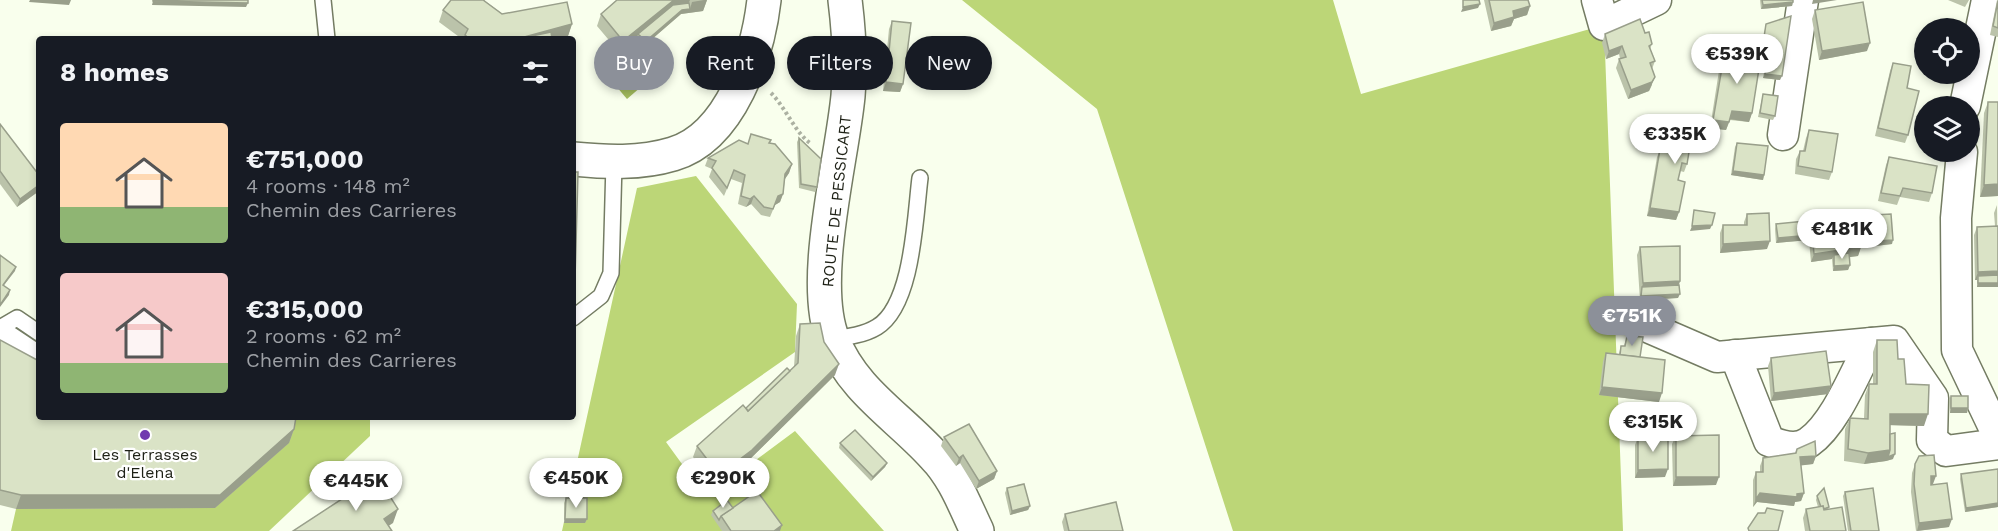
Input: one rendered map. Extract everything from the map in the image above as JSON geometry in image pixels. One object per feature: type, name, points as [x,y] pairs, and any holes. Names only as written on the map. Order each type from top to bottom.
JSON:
[{"type":"street","points":[[756,36],[764,0]]},
{"type":"street","name":"ROUTE DE PESSICART","points":[[844,0],[850,61],[848,96],[837,164],[825,268],[825,303],[832,339],[848,369],[862,387],[935,456],[956,487],[977,531]]},
{"type":"street","points":[[1597,0],[1604,24],[1656,0]]},
{"type":"street","points":[[1783,135],[1803,0]]},
{"type":"street","points":[[1967,96],[1987,0]]},
{"type":"street","points":[[576,159],[614,163],[674,154],[699,141],[736,97],[739,90]]},
{"type":"street","points":[[1961,162],[1956,218],[1957,350],[1998,436]]},
{"type":"street","points":[[1650,328],[1717,357],[1894,341],[1933,398],[1932,440],[1946,452],[1998,444]]},
{"type":"street","points":[[0,338],[36,362]]},
{"type":"street","points":[[1735,355],[1769,441],[1785,448],[1808,443],[1828,421],[1871,343]]},
{"type":"lane","points":[[323,0],[327,36]]},
{"type":"lane","points":[[576,316],[601,296],[611,273],[614,163]]},
{"type":"lane","points":[[832,339],[863,333],[877,327],[892,312],[905,283],[921,178]]},
{"type":"lane","points":[[0,328],[17,318],[36,331]]},
{"type":"path","points":[[768,90],[782,104],[803,138],[837,164]]},
{"type":"shaded area","points":[[962,0],[1333,0],[1361,94],[1604,25],[1623,531],[1233,531],[1097,109]]},
{"type":"shaded area","points":[[619,90],[637,90],[627,99]]},
{"type":"shaded area","points":[[696,176],[797,304],[795,352],[666,442],[706,497],[795,431],[884,531],[562,531],[637,188]]},
{"type":"shaded area","points":[[284,420],[370,420],[370,436],[269,531],[11,531],[16,509]]},
{"type":"building","points":[[248,0],[248,3],[153,1]]},
{"type":"building","points":[[451,0],[483,0],[502,14],[567,2],[572,24],[528,36],[466,36],[468,29],[443,10]]},
{"type":"building","points":[[617,0],[674,0],[629,36],[619,36],[601,14]]},
{"type":"building","points":[[1463,0],[1479,0],[1480,4],[1463,7]]},
{"type":"building","points":[[1489,0],[1528,0],[1530,6],[1513,11],[1514,17],[1494,23]]},
{"type":"building","points":[[1762,0],[1793,0],[1793,2],[1763,5]]},
{"type":"building","points":[[1998,1],[1998,28],[1993,26]]},
{"type":"building","points":[[1863,2],[1870,43],[1822,51],[1815,10]]},
{"type":"building","points":[[689,3],[690,9],[682,10],[652,36],[638,34],[673,5]]},
{"type":"building","points":[[1791,16],[1782,76],[1765,74],[1769,51],[1762,50],[1766,24]]},
{"type":"building","points":[[1640,19],[1645,33],[1649,32],[1652,44],[1649,46],[1655,61],[1650,63],[1655,77],[1652,82],[1631,90],[1619,59],[1626,57],[1622,46],[1609,51],[1605,34]]},
{"type":"building","points":[[892,21],[911,23],[909,36],[905,36],[903,84],[893,83],[893,36],[891,36]]},
{"type":"building","points":[[551,32],[552,36],[532,36]]},
{"type":"building","points":[[1725,50],[1761,56],[1752,113],[1732,111],[1729,122],[1713,120]]},
{"type":"building","points":[[1893,63],[1911,66],[1907,88],[1919,91],[1918,96],[1914,96],[1914,111],[1908,135],[1878,128]]},
{"type":"building","points":[[1763,94],[1778,96],[1775,116],[1760,113]]},
{"type":"building","points":[[1988,102],[1998,102],[1998,184],[1984,185]]},
{"type":"building","points":[[1673,122],[1709,127],[1708,143],[1691,140],[1687,164],[1682,163],[1678,180],[1685,182],[1679,212],[1650,208],[1660,149]]},
{"type":"building","points":[[0,124],[36,171],[36,187],[20,199],[0,171]]},
{"type":"building","points":[[1809,130],[1838,134],[1832,172],[1798,166],[1800,151],[1805,151]]},
{"type":"building","points":[[751,134],[771,140],[769,143],[775,144],[792,164],[785,174],[783,194],[778,196],[773,209],[764,207],[754,196],[750,199],[741,196],[745,175],[734,170],[727,188],[712,168],[716,161],[708,158],[739,140],[748,144]]},
{"type":"building","points":[[799,138],[821,159],[817,187],[801,184]]},
{"type":"building","points":[[1737,143],[1768,146],[1764,175],[1733,171]]},
{"type":"building","points":[[1889,157],[1937,166],[1932,193],[1903,188],[1900,196],[1881,193]]},
{"type":"building","points":[[576,172],[578,172],[576,243]]},
{"type":"building","points":[[1694,210],[1715,213],[1712,225],[1692,226]]},
{"type":"building","points":[[1769,213],[1770,241],[1723,244],[1723,225],[1747,225],[1747,214]]},
{"type":"building","points":[[1891,214],[1893,240],[1877,241],[1874,215]]},
{"type":"building","points":[[1856,216],[1857,227],[1812,231],[1811,235],[1778,238],[1776,224]]},
{"type":"building","points":[[1998,226],[1998,271],[1978,272],[1977,227]]},
{"type":"building","points":[[1860,227],[1861,247],[1814,254],[1812,231]]},
{"type":"building","points":[[1680,246],[1680,281],[1643,283],[1640,247]]},
{"type":"building","points":[[1849,253],[1850,265],[1834,266],[1834,255]]},
{"type":"building","points":[[0,255],[16,267],[3,285],[10,290],[0,305]]},
{"type":"building","points":[[1998,275],[1998,283],[1978,283],[1978,276]]},
{"type":"building","points":[[1679,285],[1680,294],[1641,296],[1642,287]]},
{"type":"building","points":[[820,323],[824,342],[839,364],[752,450],[719,475],[697,446],[743,405],[748,411],[798,363],[800,324]]},
{"type":"building","points":[[1627,336],[1643,337],[1640,357],[1620,355],[1621,346],[1625,346]]},
{"type":"building","name":"Les Terrasses d'Elena","points":[[0,340],[36,359],[36,420],[296,420],[294,429],[220,495],[21,495],[0,490]]},
{"type":"building","points":[[1877,340],[1897,340],[1898,359],[1904,359],[1906,384],[1929,385],[1928,414],[1890,414],[1890,450],[1868,453],[1848,449],[1850,418],[1868,419],[1869,384],[1877,384]]},
{"type":"building","points":[[1826,351],[1831,386],[1774,393],[1771,358]]},
{"type":"building","points":[[1606,353],[1665,360],[1662,393],[1602,387]]},
{"type":"building","points":[[787,368],[790,371],[748,411],[746,408]]},
{"type":"building","points":[[1951,396],[1968,396],[1968,408],[1951,408]]},
{"type":"building","points":[[969,424],[997,471],[979,481],[963,455],[959,458],[944,437]]},
{"type":"building","points":[[855,430],[887,463],[873,477],[840,443]]},
{"type":"building","points":[[1895,433],[1895,454],[1888,457],[1890,434]]},
{"type":"building","points":[[1719,435],[1719,477],[1676,477],[1676,436]]},
{"type":"building","points":[[1668,436],[1668,469],[1638,470],[1638,437]]},
{"type":"building","points":[[1815,441],[1816,456],[1800,457],[1804,493],[1797,494],[1797,497],[1760,493],[1756,499],[1756,472],[1763,472],[1763,458],[1796,453],[1797,449]]},
{"type":"building","points":[[1934,455],[1936,476],[1931,476],[1931,485],[1947,483],[1952,519],[1919,523],[1914,484],[1915,464],[1919,456]]},
{"type":"building","points":[[1998,469],[1998,503],[1966,508],[1961,474]]},
{"type":"building","points":[[377,476],[398,509],[384,519],[392,531],[293,531]]},
{"type":"building","points":[[722,478],[728,485],[724,489],[716,482]]},
{"type":"building","points":[[1024,484],[1030,506],[1012,511],[1007,488]]},
{"type":"building","points":[[1824,488],[1829,507],[1824,509],[1817,496]]},
{"type":"building","points":[[1873,488],[1879,531],[1851,531],[1845,492]]},
{"type":"building","points":[[757,491],[782,525],[774,531],[731,531],[721,516]]},
{"type":"building","points":[[566,498],[587,498],[587,519],[565,519]]},
{"type":"building","points":[[727,500],[733,508],[719,520],[713,511]]},
{"type":"building","points":[[1116,502],[1123,531],[1069,531],[1065,514]]},
{"type":"building","points":[[1823,506],[1824,510],[1842,507],[1846,531],[1810,531],[1806,509]]},
{"type":"building","points":[[1767,508],[1783,511],[1778,531],[1749,531],[1748,528],[1758,513],[1765,513]]},
{"type":"place","name":"Les Terrasses d'Elena","points":[[145,435]]}]
